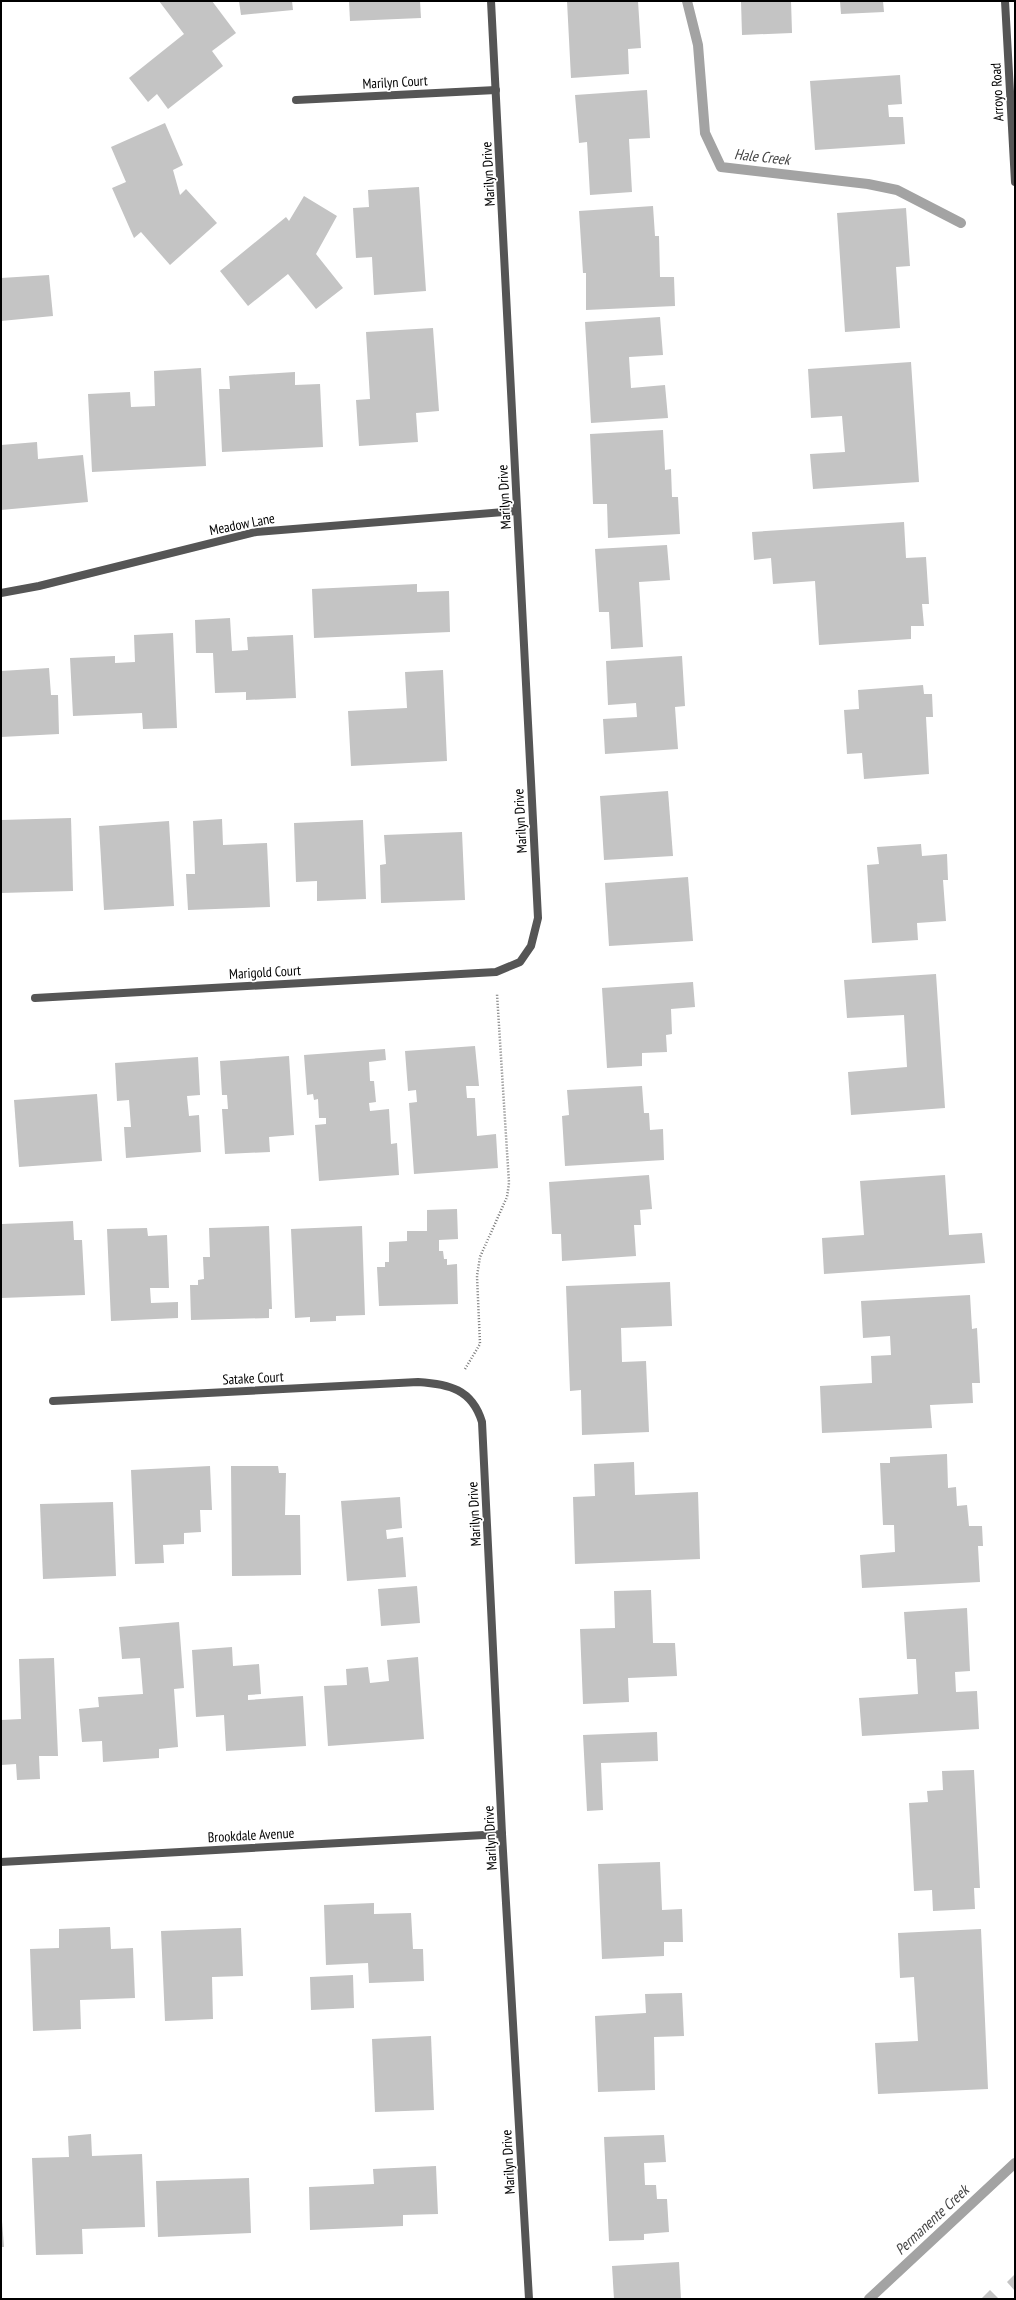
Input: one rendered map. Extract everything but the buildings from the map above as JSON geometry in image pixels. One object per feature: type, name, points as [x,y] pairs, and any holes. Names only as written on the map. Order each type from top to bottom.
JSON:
[{"type":"street","name":"Marilyn Drive","points":[[490,1],[496,90],[538,918],[531,946],[520,962],[496,972]]},
{"type":"street","name":"Arroyo Road","points":[[1005,1],[1015,182]]},
{"type":"street","name":"Marilyn Court","points":[[296,100],[496,90]]},
{"type":"street","name":"Meadow Lane","points":[[1,592],[39,586],[256,532],[517,510]]},
{"type":"street","name":"Marigold Court","points":[[35,998],[496,972]]},
{"type":"street","name":"Satake Court","points":[[52,1401],[418,1382],[435,1383],[454,1388]]},
{"type":"street","name":"Marilyn Drive","points":[[454,1388],[470,1397],[478,1408],[482,1422],[502,1834],[530,2299]]},
{"type":"street","name":"Brookdale Avenue","points":[[1,1862],[502,1834]]},
{"type":"path","points":[[454,1388],[480,1344],[477,1276],[480,1257],[507,1197],[509,1183],[496,972]]},
{"type":"waterway","name":"Hale Creek","points":[[687,1],[698,45],[705,133],[721,167],[868,184],[897,190],[961,223]]},
{"type":"waterway","name":"Permanente Creek","points":[[869,2299],[1015,2163]]}]
